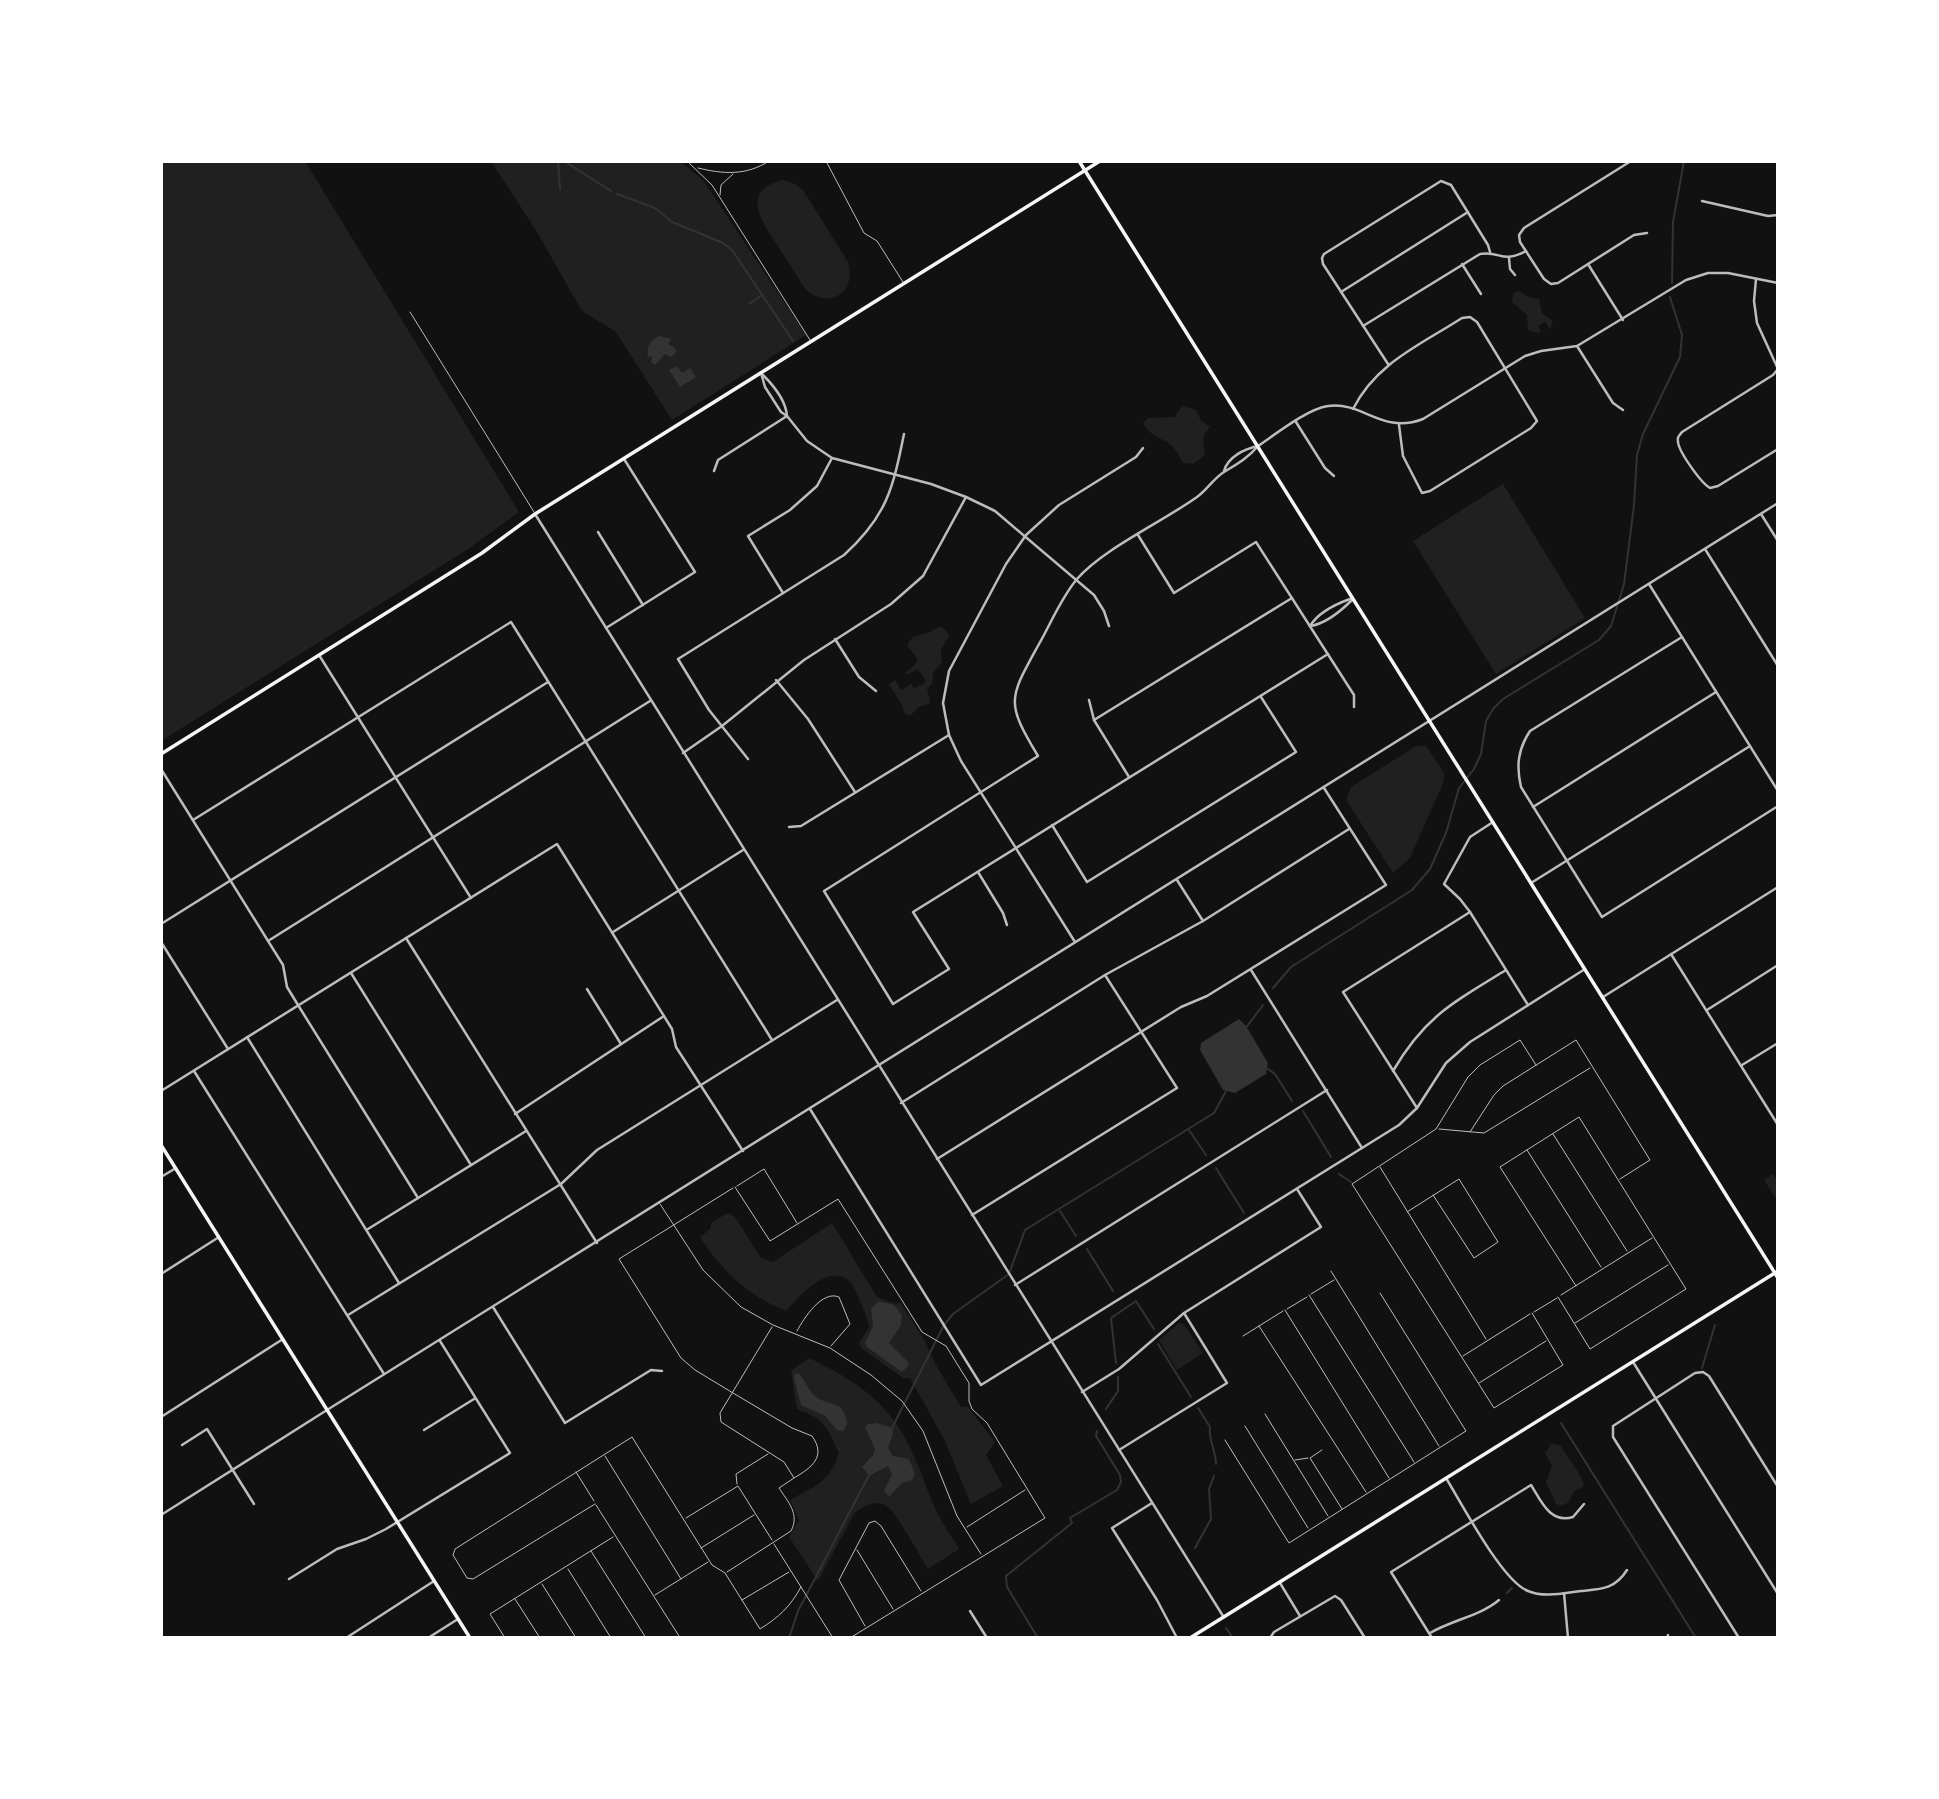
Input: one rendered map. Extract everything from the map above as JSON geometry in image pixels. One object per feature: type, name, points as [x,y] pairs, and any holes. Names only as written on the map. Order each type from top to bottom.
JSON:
[{"type":"main road","points":[[1079,161],[1778,1278]]},
{"type":"main road","points":[[161,754],[482,553],[535,514],[1100,161]]},
{"type":"main road","points":[[161,1145],[470,1638]]},
{"type":"main road","points":[[1191,1638],[1776,1272]]},
{"type":"street","points":[[1631,161],[1524,228],[1519,236],[1544,279],[1551,284],[1558,283],[1634,235],[1647,233]]},
{"type":"street","points":[[1388,365],[1323,264],[1324,254],[1441,181],[1447,181],[1488,245],[1490,253]]},
{"type":"street","points":[[1702,201],[1769,216],[1778,215]]},
{"type":"street","points":[[1341,292],[1468,212]]},
{"type":"street","points":[[1363,326],[1480,254],[1490,253],[1509,258],[1526,251]]},
{"type":"street","points":[[1509,258],[1510,269],[1515,275]]},
{"type":"street","points":[[1462,264],[1481,294]]},
{"type":"street","points":[[1588,264],[1623,320]]},
{"type":"street","points":[[1328,654],[913,912],[949,969],[893,1003],[824,891],[1038,756],[1017,721],[1013,697],[1062,601],[1077,579],[1095,563],[1199,496],[1224,472],[1232,469],[1258,446],[1315,410],[1340,405],[1386,422],[1411,424],[1525,356],[1577,346],[1686,280],[1709,273],[1728,273],[1778,283]]},
{"type":"street","points":[[1756,279],[1754,301],[1757,323],[1778,369],[1773,375],[1682,432],[1677,438],[1678,446],[1703,484],[1710,488],[1718,486],[1778,449]]},
{"type":"street","points":[[1353,409],[1363,390],[1388,365],[1462,318],[1470,317],[1477,322],[1537,421],[1531,428],[1430,491],[1422,493],[1403,456],[1399,424]]},
{"type":"street","points":[[1577,346],[1613,402],[1623,410]]},
{"type":"street","points":[[761,373],[771,383],[787,409],[787,416]]},
{"type":"street","points":[[761,373],[765,387],[781,412],[807,441],[832,458],[966,497],[995,511],[1094,595],[1109,626]]},
{"type":"street","points":[[714,471],[718,460],[787,416]]},
{"type":"street","points":[[1296,422],[1325,468],[1334,475]]},
{"type":"street","points":[[748,759],[722,726],[678,659],[844,555],[867,534],[885,506],[896,475],[904,434]]},
{"type":"street","points":[[1224,472],[1226,464],[1233,458],[1258,446]]},
{"type":"street","points":[[1075,942],[961,761],[949,735],[943,703],[949,671],[1006,564],[1026,535],[1059,505],[1136,457],[1143,449]]},
{"type":"street","points":[[783,593],[748,536],[790,510],[817,486],[832,458]]},
{"type":"street","points":[[605,628],[695,572],[624,459]]},
{"type":"street","points":[[683,753],[722,726],[776,680],[891,604],[923,576],[966,497]]},
{"type":"street","points":[[161,1514],[1778,503]]},
{"type":"street","points":[[535,514],[1224,1617]]},
{"type":"street","points":[[1761,514],[1778,541]]},
{"type":"street","points":[[598,532],[643,605]]},
{"type":"street","points":[[1138,536],[1174,593],[1256,542],[1354,695],[1354,707]]},
{"type":"street","points":[[1705,549],[1778,666]]},
{"type":"street","points":[[1649,584],[1778,790]]},
{"type":"street","points":[[1094,720],[1292,597]]},
{"type":"street","points":[[1310,626],[1318,625],[1344,609],[1353,599]]},
{"type":"street","points":[[1310,626],[1314,619],[1340,603],[1353,599]]},
{"type":"street","points":[[193,820],[511,622],[772,1040]]},
{"type":"street","points":[[1682,636],[1531,732],[1524,740],[1520,752],[1517,771],[1521,787],[1602,917],[1778,806]]},
{"type":"street","points":[[835,639],[859,677],[876,691]]},
{"type":"street","points":[[319,655],[471,898]]},
{"type":"street","points":[[776,680],[808,719],[855,793]]},
{"type":"street","points":[[161,924],[548,682]]},
{"type":"street","points":[[1533,807],[1716,692]]},
{"type":"street","points":[[1052,825],[1087,882],[1296,752],[1260,696]]},
{"type":"street","points":[[1089,700],[1094,720],[1129,777]]},
{"type":"street","points":[[268,941],[650,701]]},
{"type":"street","points":[[789,827],[801,826],[949,735]]},
{"type":"street","points":[[1531,884],[1750,746]]},
{"type":"street","points":[[161,769],[283,965],[288,987],[298,1005],[418,1198]]},
{"type":"street","points":[[937,1159],[1386,884],[1323,788]]},
{"type":"street","points":[[1493,822],[1470,837],[1444,884],[1470,912],[1528,1005]]},
{"type":"street","points":[[901,1103],[1105,975],[1203,921],[1350,829]]},
{"type":"street","points":[[161,1091],[557,844],[672,1029],[676,1047],[743,1151]]},
{"type":"street","points":[[612,932],[743,850]]},
{"type":"street","points":[[978,872],[1003,913],[1007,925]]},
{"type":"street","points":[[1177,880],[1203,921]]},
{"type":"street","points":[[1602,997],[1778,887]]},
{"type":"street","points":[[1417,1108],[1343,992],[1470,912]]},
{"type":"street","points":[[406,938],[597,1243]]},
{"type":"street","points":[[161,942],[228,1049]]},
{"type":"street","points":[[1671,954],[1778,1125]]},
{"type":"street","points":[[1706,1010],[1778,965]]},
{"type":"street","points":[[1251,969],[1363,1148]]},
{"type":"street","points":[[810,1109],[981,1385],[1399,1125],[1417,1108],[1446,1063],[1470,1042],[1585,969]]},
{"type":"street","points":[[1393,1071],[1422,1028],[1444,1009],[1506,970]]},
{"type":"street","points":[[351,972],[471,1165]]},
{"type":"street","points":[[972,1215],[1177,1088],[1105,975]]},
{"type":"street","points":[[587,989],[621,1044]]},
{"type":"street","points":[[348,1315],[561,1184],[597,1150],[837,1000]]},
{"type":"street","points":[[515,1114],[664,1016]]},
{"type":"street","points":[[247,1037],[400,1283]]},
{"type":"street","points":[[1741,1066],[1778,1043]]},
{"type":"street","points":[[194,1071],[385,1375]]},
{"type":"street","points":[[1015,1284],[1326,1090]]},
{"type":"street","points":[[367,1230],[526,1131]]},
{"type":"street","points":[[161,1177],[176,1168]]},
{"type":"street","points":[[1082,1392],[1119,1369],[1184,1313],[1321,1227],[1297,1188]]},
{"type":"street","points":[[161,1274],[219,1237]]},
{"type":"street","points":[[493,1307],[565,1423],[651,1370],[662,1371]]},
{"type":"street","points":[[1119,1450],[1227,1383],[1184,1313]]},
{"type":"street","points":[[161,1417],[283,1339]]},
{"type":"street","points":[[289,1579],[337,1549],[372,1536],[397,1522],[510,1453],[440,1341]]},
{"type":"street","points":[[1633,1362],[1778,1594]]},
{"type":"street","points":[[1739,1638],[1613,1437],[1612,1429],[1616,1423],[1695,1373],[1703,1372],[1709,1376],[1778,1487]]},
{"type":"street","points":[[424,1430],[475,1398]]},
{"type":"street","points":[[182,1445],[207,1429],[254,1504]]},
{"type":"street","points":[[1446,1478],[1508,1576],[1526,1591],[1541,1595],[1609,1588],[1620,1580],[1627,1570]]},
{"type":"street","points":[[1432,1638],[1391,1572],[1531,1485],[1545,1507],[1557,1517],[1573,1517],[1584,1504]]},
{"type":"street","points":[[1153,1503],[1112,1528],[1157,1600],[1177,1638]]},
{"type":"street","points":[[346,1638],[434,1581]]},
{"type":"street","points":[[1279,1583],[1300,1616]]},
{"type":"street","points":[[1564,1593],[1568,1638]]},
{"type":"street","points":[[1270,1637],[1335,1596],[1341,1600],[1365,1638]]},
{"type":"street","points":[[1429,1633],[1449,1622],[1488,1609],[1499,1600]]},
{"type":"street","points":[[970,1611],[987,1638]]},
{"type":"street","points":[[428,1638],[458,1619]]},
{"type":"lane","points":[[687,161],[720,197],[811,342]]},
{"type":"lane","points":[[696,168],[718,173],[738,173],[769,161]]},
{"type":"lane","points":[[826,161],[864,233],[877,241],[904,284]]},
{"type":"lane","points":[[720,197],[721,185],[735,173]]},
{"type":"lane","points":[[410,312],[535,514]]},
{"type":"lane","points":[[1532,1313],[1563,1365],[1494,1408],[1352,1184],[1436,1129],[1468,1077],[1480,1065],[1520,1040],[1536,1065]]},
{"type":"lane","points":[[1470,1132],[1494,1095],[1576,1041],[1650,1160],[1618,1180]]},
{"type":"lane","points":[[1436,1129],[1485,1133],[1592,1067]]},
{"type":"lane","points":[[1558,1297],[1590,1349],[1686,1289],[1579,1117],[1500,1167],[1576,1286]]},
{"type":"lane","points":[[1553,1134],[1628,1253]]},
{"type":"lane","points":[[1527,1150],[1602,1269]]},
{"type":"lane","points":[[1380,1167],[1487,1341]]},
{"type":"lane","points":[[725,1573],[791,1531],[796,1522],[794,1513],[779,1488],[812,1467],[819,1451],[812,1436],[792,1428],[733,1393],[695,1370],[681,1358],[619,1259],[764,1170],[797,1224]]},
{"type":"lane","points":[[1407,1212],[1433,1195],[1459,1179],[1499,1242],[1474,1258],[1433,1195]]},
{"type":"lane","points":[[736,1187],[769,1241],[838,1199],[922,1332],[946,1346],[969,1383],[972,1409],[987,1423],[1045,1518],[850,1638]]},
{"type":"lane","points":[[660,1203],[703,1270],[741,1307],[774,1325],[830,1348],[871,1374],[902,1401],[923,1431],[957,1516],[982,1556]]},
{"type":"lane","points":[[1462,1357],[1654,1237]]},
{"type":"lane","points":[[1575,1323],[1670,1264]]},
{"type":"lane","points":[[1331,1271],[1440,1448]]},
{"type":"lane","points":[[1243,1336],[1335,1279]]},
{"type":"lane","points":[[1225,1440],[1289,1543],[1466,1431],[1380,1293]]},
{"type":"lane","points":[[795,1333],[810,1311],[835,1294],[839,1297],[850,1324],[830,1348]]},
{"type":"lane","points":[[1309,1296],[1415,1464]]},
{"type":"lane","points":[[1285,1310],[1391,1480]]},
{"type":"lane","points":[[774,1325],[720,1413],[721,1422],[784,1462],[794,1478]]},
{"type":"lane","points":[[1259,1326],[1368,1494]]},
{"type":"lane","points":[[1478,1383],[1548,1340]]},
{"type":"lane","points":[[1265,1414],[1329,1518]]},
{"type":"lane","points":[[1245,1426],[1309,1530]]},
{"type":"lane","points":[[595,1504],[473,1579],[467,1578],[453,1555],[455,1549],[632,1437],[701,1548],[710,1561],[725,1573],[760,1629],[780,1616],[792,1604],[802,1587]]},
{"type":"lane","points":[[1293,1460],[1310,1458],[1322,1450]]},
{"type":"lane","points":[[769,1454],[736,1474],[735,1480],[833,1638]]},
{"type":"lane","points":[[604,1455],[681,1578]]},
{"type":"lane","points":[[1310,1458],[1342,1510]]},
{"type":"lane","points":[[576,1472],[679,1637]]},
{"type":"lane","points":[[684,1520],[738,1486]]},
{"type":"lane","points":[[965,1528],[1027,1489]]},
{"type":"lane","points":[[701,1548],[756,1514]]},
{"type":"lane","points":[[867,1628],[839,1585],[839,1580],[869,1523],[875,1521],[881,1526],[922,1593]]},
{"type":"lane","points":[[505,1638],[490,1614],[615,1536]]},
{"type":"lane","points":[[855,1548],[894,1611]]},
{"type":"lane","points":[[591,1551],[646,1638]]},
{"type":"lane","points":[[654,1597],[710,1561]]},
{"type":"lane","points":[[566,1566],[611,1638]]},
{"type":"lane","points":[[742,1600],[791,1570]]},
{"type":"lane","points":[[541,1582],[576,1638]]},
{"type":"lane","points":[[515,1599],[540,1638]]},
{"type":"shaded area","points":[[161,161],[305,161],[519,512],[468,549],[161,741]]},
{"type":"shaded area","points":[[491,161],[680,161],[703,180],[806,335],[672,420],[616,332],[582,311],[537,232]]},
{"type":"shaded area","points":[[783,180],[803,190],[848,262],[849,282],[839,295],[824,298],[806,290],[761,218],[758,200],[761,192],[769,185]]},
{"type":"shaded area","points":[[1519,291],[1528,297],[1539,299],[1542,313],[1553,321],[1550,330],[1545,322],[1538,326],[1541,331],[1538,333],[1528,330],[1527,315],[1512,302],[1513,294]]},
{"type":"shaded area","points":[[659,336],[671,339],[668,344],[675,348],[676,353],[671,357],[665,354],[655,365],[651,362],[652,356],[648,357],[648,347]]},
{"type":"shaded area","points":[[677,366],[682,373],[690,368],[696,377],[680,387],[669,370]]},
{"type":"shaded area","points":[[1182,406],[1196,410],[1201,421],[1210,426],[1203,437],[1205,455],[1193,464],[1183,463],[1174,448],[1150,433],[1143,423],[1148,418],[1175,417]]},
{"type":"shaded area","points":[[1503,484],[1585,618],[1496,674],[1413,541]]},
{"type":"shaded area","points":[[940,626],[949,636],[941,650],[942,662],[933,673],[932,684],[927,689],[931,703],[919,707],[911,715],[905,714],[889,684],[895,680],[901,690],[911,684],[914,688],[924,684],[925,680],[918,669],[907,675],[906,672],[917,661],[907,646],[914,637]]},
{"type":"shaded area","points":[[1416,746],[1426,746],[1444,773],[1444,781],[1410,858],[1393,873],[1346,800],[1351,787]]},
{"type":"shaded area","points":[[1239,1019],[1268,1063],[1266,1074],[1235,1093],[1223,1090],[1200,1050],[1201,1043]]},
{"type":"shaded area","points":[[1773,1174],[1778,1182],[1777,1200],[1764,1180]]},
{"type":"shaded area","points":[[728,1213],[735,1217],[761,1258],[773,1262],[832,1223],[877,1297],[897,1304],[900,1302],[961,1407],[968,1407],[995,1442],[986,1455],[1003,1486],[971,1504],[944,1439],[910,1378],[903,1378],[861,1348],[859,1343],[869,1327],[860,1301],[848,1280],[837,1276],[820,1280],[786,1311],[760,1298],[737,1281],[717,1261],[700,1237],[710,1229],[712,1222]]},
{"type":"shaded area","points":[[879,1301],[894,1305],[902,1315],[901,1325],[889,1343],[908,1362],[909,1365],[902,1372],[865,1343],[873,1326],[871,1308]]},
{"type":"shaded area","points":[[1179,1323],[1184,1324],[1203,1353],[1177,1370],[1159,1340]]},
{"type":"shaded area","points":[[809,1358],[865,1391],[892,1418],[912,1452],[939,1517],[959,1549],[928,1569],[893,1512],[885,1505],[875,1503],[854,1514],[818,1581],[789,1537],[799,1520],[790,1500],[826,1477],[839,1453],[824,1425],[797,1409],[791,1371]]},
{"type":"shaded area","points":[[798,1373],[815,1396],[843,1411],[847,1424],[843,1431],[837,1430],[825,1416],[801,1405],[794,1378]]},
{"type":"shaded area","points":[[876,1423],[892,1428],[893,1434],[888,1448],[893,1456],[909,1459],[915,1474],[912,1480],[902,1483],[890,1496],[884,1490],[892,1475],[888,1466],[869,1476],[862,1467],[875,1449],[865,1427]]},
{"type":"shaded area","points":[[1552,1443],[1561,1446],[1584,1485],[1573,1492],[1569,1502],[1562,1506],[1556,1504],[1546,1482],[1552,1466],[1545,1453]]},
{"type":"waterway","points":[[558,161],[560,189]]},
{"type":"waterway","points":[[564,161],[611,191]]},
{"type":"waterway","points":[[1672,283],[1673,222],[1684,161]]},
{"type":"waterway","points":[[617,194],[655,208],[672,222],[723,243],[732,250],[793,341]]},
{"type":"waterway","points":[[749,304],[762,295]]},
{"type":"waterway","points":[[1273,988],[1291,967],[1412,890],[1430,869],[1446,833],[1459,788],[1474,769],[1481,754],[1486,721],[1493,709],[1503,699],[1599,640],[1611,626],[1624,584],[1637,455],[1643,434],[1680,357],[1682,335],[1670,297]]},
{"type":"waterway","points":[[1245,1029],[1263,1005]]},
{"type":"waterway","points":[[1268,1069],[1275,1074],[1292,1101]]},
{"type":"waterway","points":[[891,1430],[944,1325],[953,1314],[1009,1274],[1025,1230],[1214,1113],[1226,1091]]},
{"type":"waterway","points":[[1303,1111],[1331,1157]]},
{"type":"waterway","points":[[1189,1130],[1206,1155]]},
{"type":"waterway","points":[[1216,1168],[1244,1213]]},
{"type":"waterway","points":[[1339,1174],[1351,1182]]},
{"type":"waterway","points":[[1060,1211],[1076,1236]]},
{"type":"waterway","points":[[1087,1249],[1113,1291]]},
{"type":"waterway","points":[[1116,1363],[1111,1318],[1136,1301],[1154,1329]]},
{"type":"waterway","points":[[1702,1368],[1715,1325]]},
{"type":"waterway","points":[[1158,1344],[1191,1397]]},
{"type":"waterway","points":[[1106,1409],[1118,1391],[1118,1377]]},
{"type":"waterway","points":[[1198,1408],[1210,1427],[1216,1464]]},
{"type":"waterway","points":[[1561,1423],[1696,1638]]},
{"type":"waterway","points":[[1038,1638],[1007,1587],[1006,1576],[1072,1523],[1070,1518],[1117,1490],[1121,1482],[1120,1475],[1096,1436],[1097,1431]]},
{"type":"waterway","points":[[789,1638],[798,1611],[869,1475]]},
{"type":"waterway","points":[[1195,1548],[1211,1519],[1209,1489],[1214,1476]]},
{"type":"waterway","points":[[1507,1593],[1512,1588]]},
{"type":"waterway","points":[[1226,1628],[1233,1638]]}]
